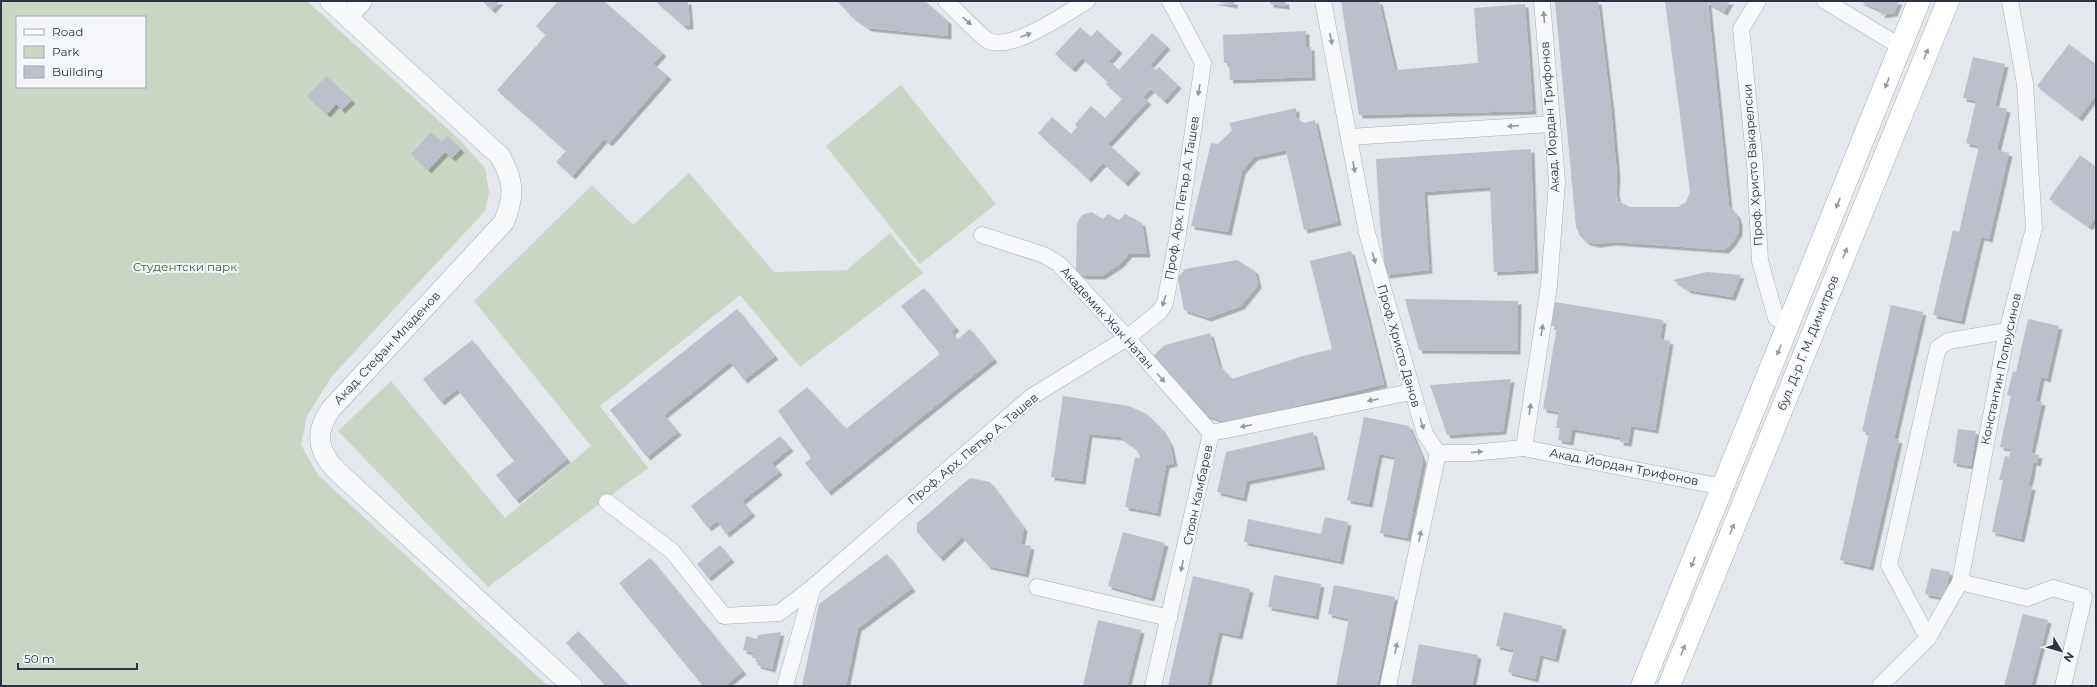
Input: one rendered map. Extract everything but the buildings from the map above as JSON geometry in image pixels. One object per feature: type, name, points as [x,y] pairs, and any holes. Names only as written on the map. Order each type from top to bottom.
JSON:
[{"type":"main road","name":"бул. Д-р Г. М. Димитров","points":[[1642,686],[1919,1]]},
{"type":"main road","name":"бул. Д-р Г. М. Димитров","points":[[1669,686],[1948,1]]},
{"type":"street","name":"Акад. Стефан Младенов","points":[[330,1],[500,156],[508,171],[512,188],[510,206],[504,222],[331,409],[324,419],[320,431],[322,451],[328,463],[572,686]]},
{"type":"street","points":[[348,17],[362,1]]},
{"type":"street","points":[[946,1],[989,40],[1003,43],[1033,32],[1087,1]]},
{"type":"street","name":"Проф. Арх. Петър А. Ташев","points":[[607,502],[672,551],[724,616],[779,613],[813,587],[1031,397],[1127,338],[1159,312],[1165,303],[1177,240],[1203,63],[1170,1]]},
{"type":"street","name":"Проф. Христо Данов","points":[[1323,1],[1367,232],[1425,434],[1438,453]]},
{"type":"street","name":"Акад. Йордан Трифонов","points":[[1524,448],[1549,285],[1557,182],[1542,1]]},
{"type":"street","name":"Проф. Христо Вакарелски","points":[[1758,1],[1742,29],[1755,165],[1760,261],[1776,318],[1790,323]]},
{"type":"street","points":[[1824,1],[1901,47]]},
{"type":"street","name":"Константин Попрусинов","points":[[1880,686],[1928,638],[1960,582],[2006,331],[2034,228],[2024,84],[2010,1]]},
{"type":"street","points":[[1349,137],[1552,124]]},
{"type":"street","name":"Академик Жак Натан","points":[[982,235],[1044,255],[1059,264],[1127,338],[1211,434]]},
{"type":"street","points":[[1928,638],[1889,565],[1938,348],[1948,341],[2006,331]]},
{"type":"street","name":"Стоян Камбарев","points":[[1153,686],[1211,434],[1412,392]]},
{"type":"street","name":"Акад. Йордан Трифонов","points":[[1438,453],[1470,453],[1524,448],[1723,487]]},
{"type":"street","points":[[1388,686],[1438,453]]},
{"type":"street","points":[[1960,582],[2027,598],[2053,588],[2084,597],[2063,686]]},
{"type":"street","points":[[785,686],[813,587]]},
{"type":"street","points":[[1037,587],[1169,618]]},
{"type":"green space","name":"Студентски парк","points":[[1,1],[307,1],[461,141],[485,168],[489,192],[485,211],[332,376],[307,416],[301,445],[318,475],[548,686],[1,686]]},
{"type":"green space","points":[[901,85],[996,204],[920,264],[826,146]]},
{"type":"green space","points":[[689,173],[774,272],[847,270],[890,233],[923,273],[800,367],[740,295],[600,406],[648,468],[488,587],[338,431],[391,381],[505,518],[591,446],[474,301],[592,185],[633,225]]}]
